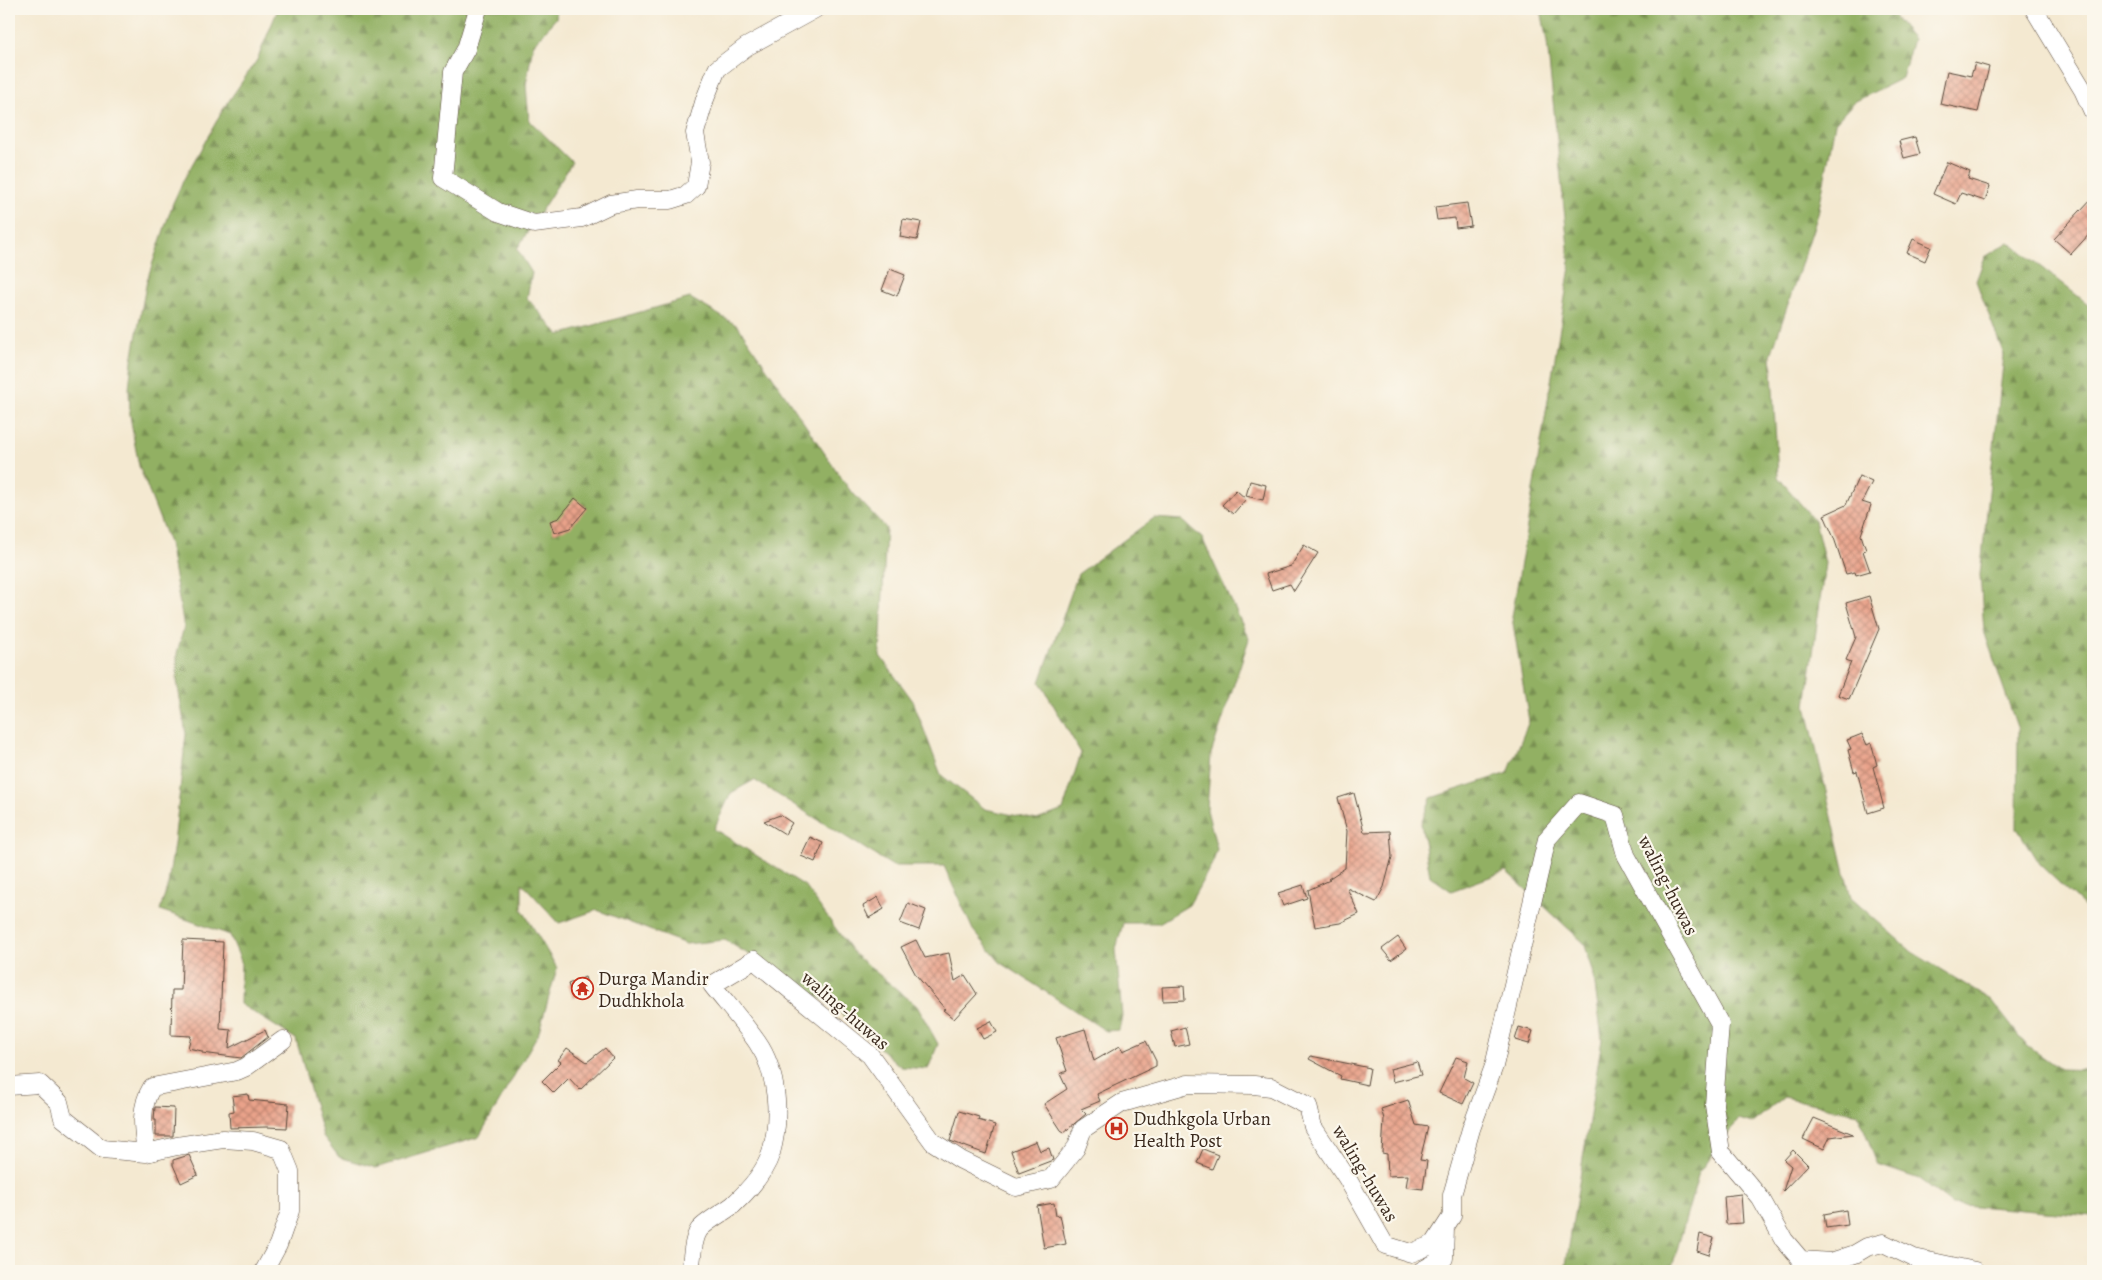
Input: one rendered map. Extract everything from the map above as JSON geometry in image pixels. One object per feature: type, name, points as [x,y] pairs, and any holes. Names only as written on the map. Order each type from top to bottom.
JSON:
[{"type":"street","points":[[478,9],[466,49],[453,72],[444,178],[498,212],[534,224],[582,218],[611,204],[637,200],[670,200],[686,195],[696,186],[700,162],[695,133],[705,99],[717,70],[746,47],[815,9]]},
{"type":"street","points":[[2034,9],[2083,90],[2093,112]]},
{"type":"street","name":"waling-huwas","points":[[691,1271],[691,1259],[699,1230],[733,1204],[760,1175],[771,1153],[777,1118],[775,1093],[769,1067],[758,1043],[712,985],[754,960],[870,1055],[933,1142],[961,1160],[1016,1187],[1051,1179],[1076,1148],[1083,1129],[1122,1103],[1188,1084],[1272,1087],[1308,1106],[1313,1127],[1347,1178],[1385,1245],[1412,1253],[1434,1244],[1452,1216],[1452,1194],[1471,1129],[1494,1066],[1547,839],[1579,803],[1615,815],[1626,855],[1720,1024],[1714,1105],[1721,1152],[1761,1199],[1790,1247],[1801,1260],[1831,1262],[1855,1254],[1867,1246],[1883,1243],[1914,1258],[1975,1271]]},
{"type":"street","points":[[146,1153],[142,1115],[146,1098],[152,1087],[236,1071],[246,1067],[283,1040]]},
{"type":"street","points":[[9,1086],[40,1084],[59,1102],[63,1118],[102,1149],[146,1153],[176,1146],[223,1139],[252,1141],[281,1149],[290,1171],[290,1210],[278,1245],[264,1271]]},
{"type":"street","points":[[1421,1271],[1444,1258],[1445,1227]]},
{"type":"green space","points":[[278,9],[557,9],[556,18],[533,45],[526,85],[529,120],[572,162],[517,249],[532,273],[527,298],[559,335],[690,298],[738,326],[849,489],[886,528],[880,656],[913,701],[941,775],[985,809],[1037,820],[1063,810],[1081,753],[1040,682],[1078,574],[1154,518],[1182,520],[1202,538],[1249,639],[1211,754],[1207,810],[1217,849],[1213,862],[1189,905],[1159,923],[1123,923],[1116,949],[1122,1016],[1119,1030],[1106,1031],[1000,962],[973,930],[944,866],[893,866],[754,780],[731,793],[714,829],[805,886],[854,954],[917,1006],[938,1044],[928,1069],[901,1067],[830,1004],[725,940],[686,944],[597,910],[559,923],[522,883],[522,909],[557,968],[539,1032],[479,1137],[376,1168],[339,1157],[323,1136],[296,1039],[240,1004],[241,961],[230,935],[160,910],[168,884],[174,844],[186,734],[177,681],[177,653],[184,627],[169,543],[139,466],[130,415],[129,389],[132,360],[147,280],[173,203],[184,179],[224,108],[257,60]]},
{"type":"green space","points":[[1541,9],[1888,9],[1913,39],[1902,78],[1854,102],[1835,123],[1818,214],[1771,355],[1778,477],[1815,521],[1825,563],[1806,706],[1851,898],[1912,952],[1991,1000],[2026,1045],[2060,1069],[2093,1070],[2093,1216],[1952,1204],[1919,1179],[1878,1165],[1858,1114],[1784,1097],[1752,1123],[1739,1119],[1699,1172],[1671,1271],[1565,1271],[1602,1039],[1593,970],[1584,943],[1506,871],[1451,891],[1430,876],[1421,823],[1431,798],[1508,773],[1529,721],[1512,617],[1570,267],[1547,42]]},
{"type":"green space","points":[[2009,242],[2093,308],[2093,921],[2090,912],[2039,864],[2017,828],[2018,730],[1984,631],[1980,575],[2004,355],[1976,281],[1985,257]]},
{"type":"building","points":[[1975,63],[1989,67],[1978,112],[1940,104],[1947,71],[1971,76]]},
{"type":"building","points":[[1915,137],[1920,154],[1904,158],[1899,141]]},
{"type":"building","points":[[1947,162],[1970,172],[1968,179],[1990,186],[1985,201],[1961,193],[1956,204],[1933,194]]},
{"type":"building","points":[[2093,197],[2093,230],[2071,254],[2054,239]]},
{"type":"building","points":[[1467,203],[1471,226],[1456,228],[1455,218],[1437,220],[1435,207]]},
{"type":"building","points":[[903,219],[921,222],[917,240],[900,237]]},
{"type":"building","points":[[1913,239],[1931,247],[1925,261],[1907,253]]},
{"type":"building","points":[[890,269],[905,275],[897,296],[882,290]]},
{"type":"building","points":[[1859,476],[1872,482],[1862,502],[1871,505],[1861,535],[1866,550],[1863,551],[1870,571],[1856,575],[1855,572],[1846,574],[1824,515],[1846,505]]},
{"type":"building","points":[[1250,481],[1266,485],[1263,500],[1246,496]]},
{"type":"building","points":[[1236,490],[1246,499],[1233,514],[1222,505]]},
{"type":"building","points":[[575,498],[587,508],[570,528],[554,533],[550,521],[559,518]]},
{"type":"building","points":[[1304,545],[1318,553],[1294,591],[1290,584],[1272,590],[1266,574],[1291,566]]},
{"type":"building","points":[[1869,596],[1879,629],[1849,699],[1838,695],[1851,662],[1846,660],[1856,637],[1846,603]]},
{"type":"building","points":[[1862,734],[1867,745],[1871,743],[1877,765],[1873,767],[1884,808],[1868,813],[1857,771],[1854,772],[1848,750],[1851,749],[1847,740]]},
{"type":"building","points":[[1354,793],[1364,832],[1390,831],[1392,857],[1384,887],[1376,902],[1347,888],[1359,914],[1340,923],[1315,927],[1308,890],[1330,880],[1328,879],[1345,868],[1347,831],[1338,798]]},
{"type":"building","points":[[780,815],[792,823],[785,834],[764,821]]},
{"type":"building","points":[[810,837],[823,843],[815,862],[801,856]]},
{"type":"building","points":[[1303,885],[1307,898],[1283,906],[1278,893]]},
{"type":"building","points":[[878,897],[884,909],[869,918],[863,906]]},
{"type":"building","points":[[908,903],[926,910],[919,930],[900,923]]},
{"type":"building","points":[[1398,937],[1406,949],[1391,960],[1382,949]]},
{"type":"building","points":[[183,940],[223,942],[220,1029],[231,1030],[229,1048],[265,1030],[268,1037],[241,1058],[202,1053],[202,1051],[188,1048],[191,1036],[171,1035],[172,990],[181,990]]},
{"type":"building","points":[[916,940],[925,958],[949,953],[955,981],[965,975],[977,994],[954,1019],[943,1010],[945,1009],[916,975],[901,947]]},
{"type":"building","points":[[585,977],[590,992],[573,998],[568,984]]},
{"type":"building","points":[[1184,986],[1185,1000],[1163,1001],[1162,987]]},
{"type":"building","points":[[991,1021],[997,1032],[983,1039],[977,1028]]},
{"type":"building","points":[[1185,1027],[1189,1044],[1175,1047],[1171,1031]]},
{"type":"building","points":[[1519,1027],[1533,1031],[1529,1044],[1515,1040]]},
{"type":"building","points":[[1085,1029],[1094,1061],[1120,1046],[1123,1051],[1146,1041],[1156,1061],[1156,1066],[1097,1094],[1100,1101],[1081,1109],[1086,1114],[1063,1133],[1044,1104],[1067,1089],[1060,1074],[1067,1071],[1056,1038]]},
{"type":"building","points":[[567,1048],[587,1062],[605,1048],[613,1058],[580,1090],[569,1078],[554,1093],[542,1081],[561,1062],[558,1060]]},
{"type":"building","points":[[1311,1056],[1370,1068],[1367,1085],[1340,1079],[1341,1076],[1309,1059]]},
{"type":"building","points":[[1456,1057],[1468,1061],[1464,1078],[1473,1083],[1463,1104],[1439,1093]]},
{"type":"building","points":[[1417,1062],[1421,1075],[1393,1082],[1390,1069]]},
{"type":"building","points":[[248,1094],[249,1100],[289,1104],[287,1128],[230,1128],[229,1112],[234,1111],[232,1096]]},
{"type":"building","points":[[1408,1100],[1416,1125],[1428,1127],[1420,1160],[1427,1161],[1423,1189],[1406,1187],[1408,1175],[1388,1176],[1387,1154],[1382,1153],[1384,1119],[1381,1109]]},
{"type":"building","points":[[155,1107],[174,1108],[173,1136],[156,1136]]},
{"type":"building","points":[[959,1111],[979,1117],[978,1120],[995,1125],[986,1154],[950,1141]]},
{"type":"building","points":[[1814,1118],[1853,1134],[1830,1137],[1824,1149],[1803,1139]]},
{"type":"building","points":[[1036,1141],[1040,1151],[1049,1148],[1053,1160],[1019,1173],[1011,1151]]},
{"type":"building","points":[[1203,1149],[1218,1155],[1212,1169],[1197,1163]]},
{"type":"building","points":[[1793,1150],[1808,1165],[1783,1191],[1791,1166],[1784,1160]]},
{"type":"building","points":[[189,1155],[198,1175],[181,1183],[173,1165],[173,1160]]},
{"type":"building","points":[[1741,1194],[1743,1223],[1726,1224],[1724,1196]]},
{"type":"building","points":[[1054,1203],[1056,1216],[1060,1215],[1066,1244],[1044,1248],[1037,1206]]},
{"type":"building","points":[[1846,1210],[1848,1225],[1826,1228],[1824,1214]]},
{"type":"building","points":[[1700,1234],[1714,1238],[1709,1255],[1697,1251]]},
{"type":"place","name":"Durga Mandir Dudhkhola","points":[[582,989]]},
{"type":"place","name":"Dudhkgola Urban Health Post","points":[[1117,1129]]}]
